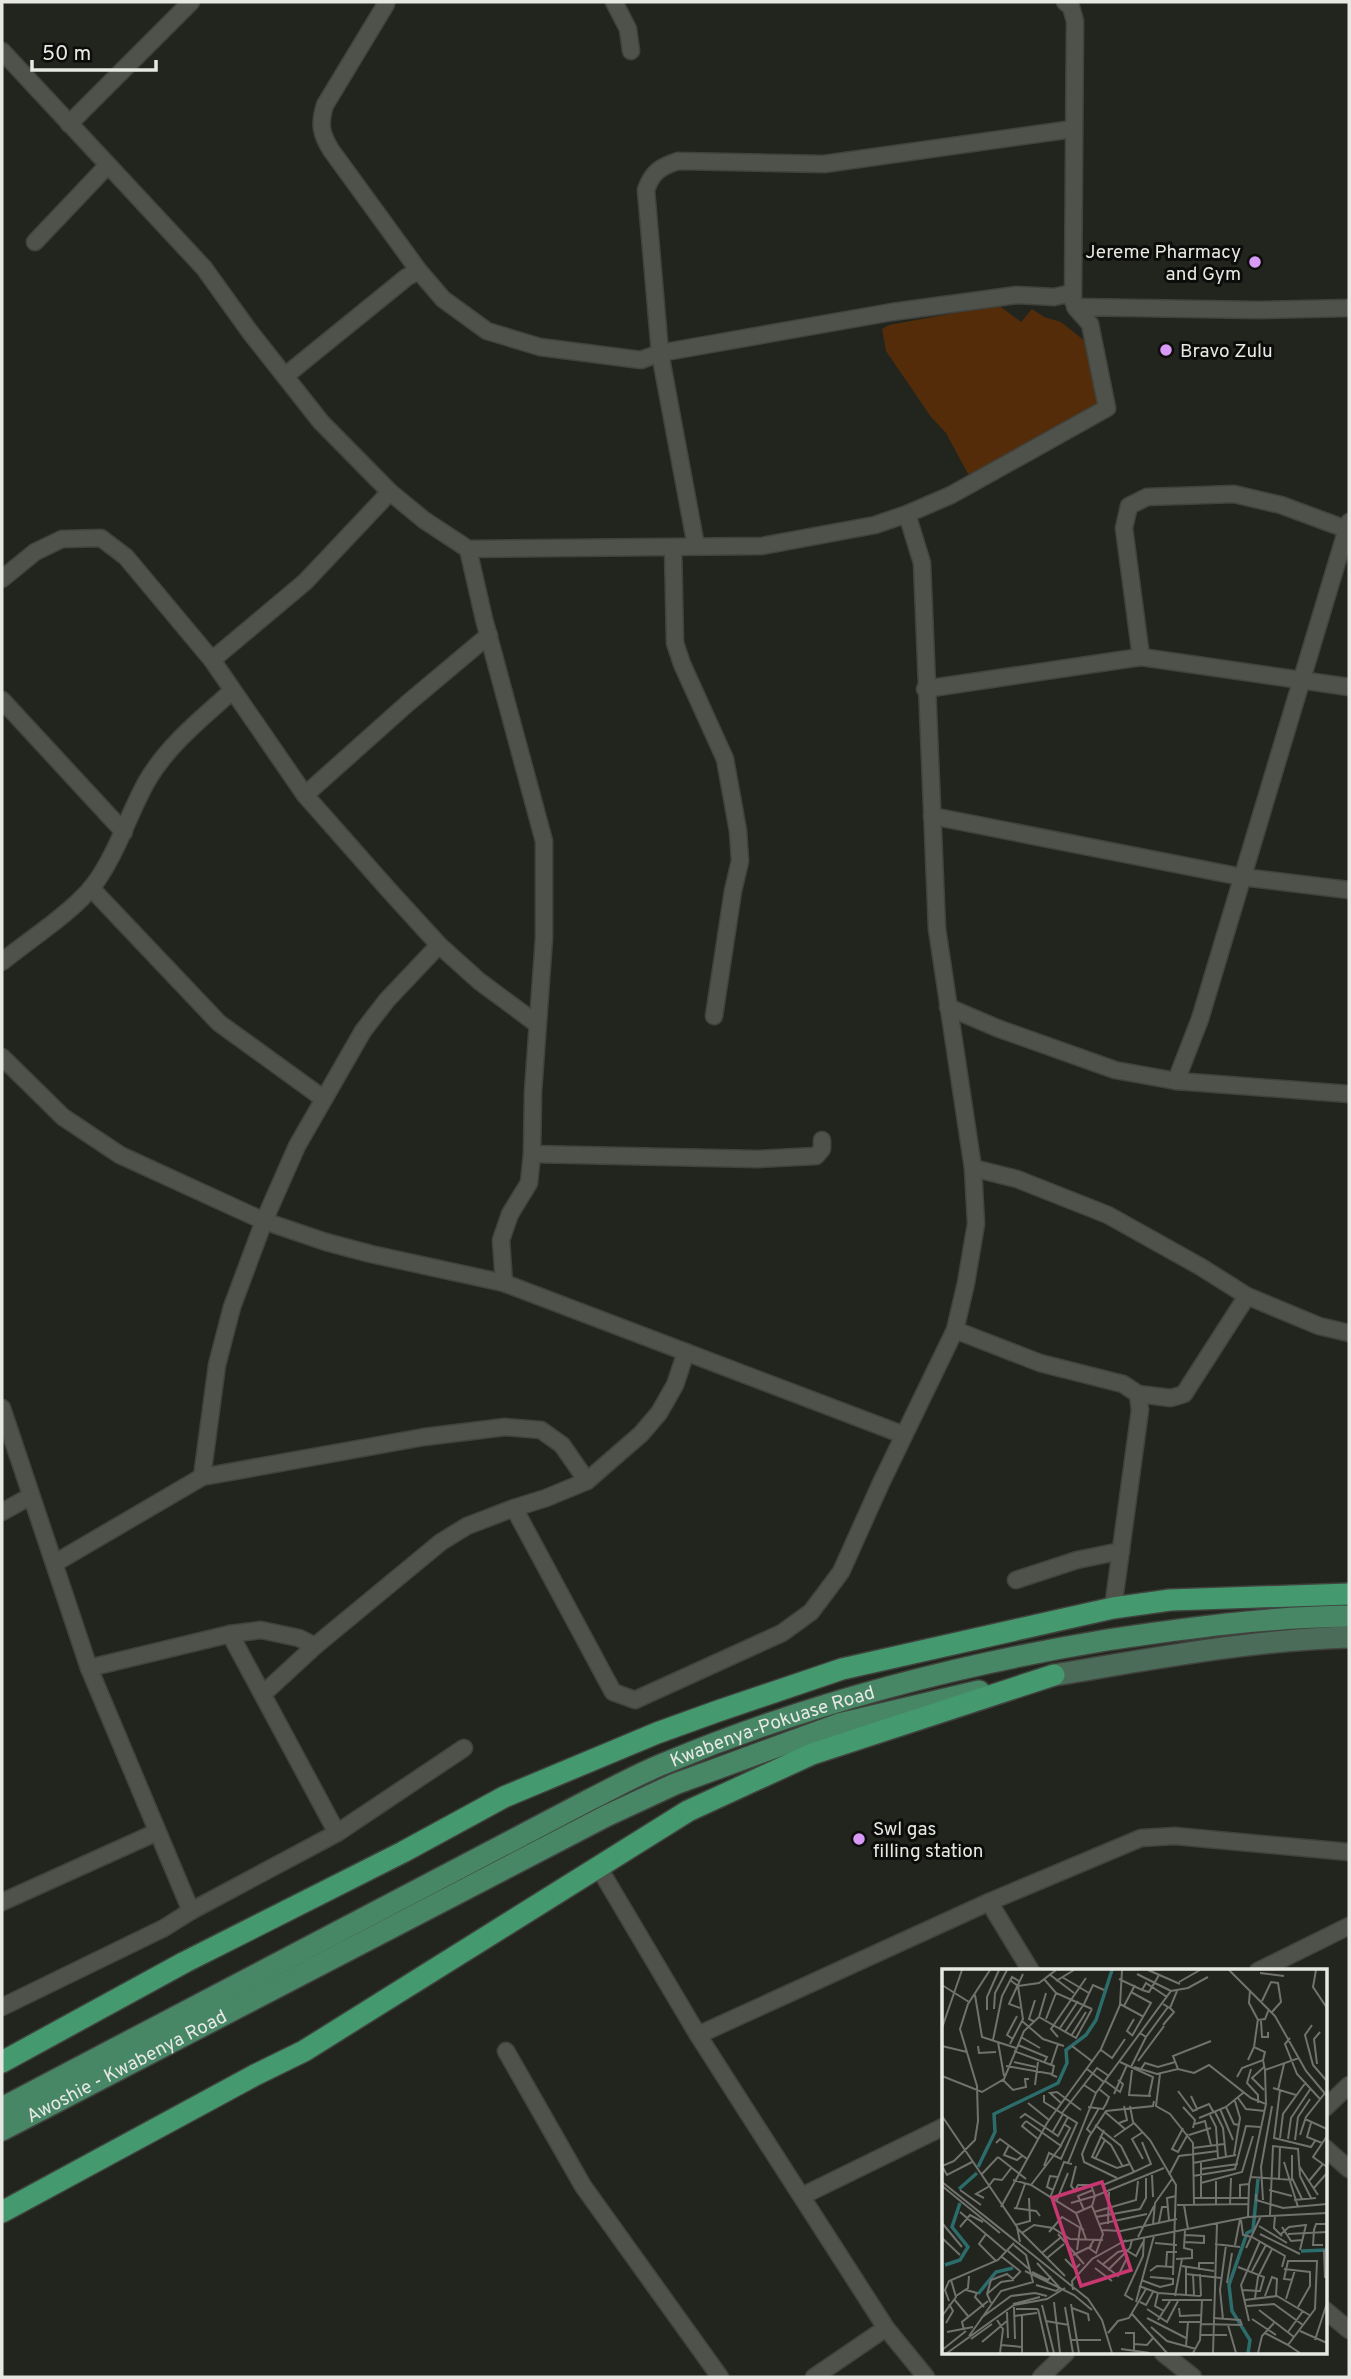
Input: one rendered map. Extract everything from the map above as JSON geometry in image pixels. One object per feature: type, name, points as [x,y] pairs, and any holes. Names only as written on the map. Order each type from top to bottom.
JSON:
[{"type":"highway","points":[[2,2062],[185,1962],[402,1853],[504,1797],[657,1733],[842,1670],[1113,1608],[1170,1600],[1349,1594]]},
{"type":"highway","points":[[2,2212],[304,2051],[688,1811],[812,1754],[1054,1675]]},
{"type":"highway","points":[[2,2227],[75,2174]]},
{"type":"main road","name":"Kwabenya-Pokuase Road","points":[[240,1981],[667,1762],[786,1718],[897,1683],[999,1659],[1160,1632],[1239,1623],[1349,1616]]},
{"type":"main road","name":"Kwabenya-Pokuase Road","points":[[250,2002],[606,1816],[675,1784],[839,1724],[1054,1675],[1215,1649],[1318,1637],[1349,1637]]},
{"type":"main road","name":"Awoshie - Kwabenya Road","points":[[2,2108],[240,1981]]},
{"type":"main road","name":"Awoshie - Kwabenya Road","points":[[2,2130],[250,2002]]},
{"type":"street","points":[[69,124],[191,2]]},
{"type":"street","points":[[2,51],[204,268],[321,422],[390,492],[424,520],[468,549],[762,546],[875,525],[907,514],[983,478],[1107,408],[1090,324],[1073,300],[1075,21],[1071,7],[1065,2]]},
{"type":"street","points":[[386,4],[325,105],[320,120],[321,134],[419,271],[443,299],[487,331],[540,347],[641,360],[660,353],[892,312],[1017,295],[1258,310],[1349,307]]},
{"type":"street","points":[[620,4],[631,51]]},
{"type":"street","points":[[696,546],[660,353],[646,190],[650,177],[659,168],[678,161],[824,164],[1073,129]]},
{"type":"street","points":[[35,242],[108,165]]},
{"type":"street","points":[[285,376],[407,277],[419,271]]},
{"type":"street","points":[[212,660],[305,582],[390,492]]},
{"type":"street","points":[[1141,657],[1124,528],[1129,506],[1147,497],[1234,494],[1281,505],[1348,526],[1200,1019],[1176,1081]]},
{"type":"street","points":[[514,1508],[613,1692],[635,1700],[782,1633],[811,1612],[841,1572],[955,1330],[976,1224],[973,1168],[937,929],[925,689],[922,563],[907,514]]},
{"type":"street","points":[[2,579],[35,552],[62,539],[102,538],[126,557],[212,660],[305,795],[439,945],[479,981],[537,1024]]},
{"type":"street","points":[[673,547],[676,643],[682,664],[725,760],[738,831],[740,861],[714,1016]]},
{"type":"street","points":[[468,549],[544,841],[544,938],[537,1024],[532,1154],[529,1183],[510,1214],[501,1240],[504,1283]]},
{"type":"street","points":[[305,795],[489,635]]},
{"type":"street","points":[[925,689],[1141,657],[1349,687]]},
{"type":"street","points":[[2,962],[91,888],[110,861],[146,783],[160,760],[232,691]]},
{"type":"street","points":[[2,700],[124,832]]},
{"type":"street","points":[[932,816],[1242,877],[1349,890]]},
{"type":"street","points":[[91,888],[219,1023],[324,1099]]},
{"type":"street","points":[[202,1477],[217,1365],[232,1307],[264,1221],[297,1146],[363,1031],[387,1000],[439,945]]},
{"type":"street","points":[[948,1007],[997,1028],[1115,1070],[1176,1081],[1349,1094]]},
{"type":"street","points":[[2,1057],[63,1117],[120,1155],[264,1221],[360,1251],[504,1283],[904,1435]]},
{"type":"street","points":[[532,1154],[758,1159],[816,1156],[821,1149],[822,1140]]},
{"type":"street","points":[[973,1168],[1017,1178],[1108,1215],[1247,1296],[1319,1326],[1349,1333]]},
{"type":"street","points":[[955,1330],[1040,1363],[1123,1384],[1138,1394],[1171,1398],[1184,1394],[1247,1296]]},
{"type":"street","points":[[262,1694],[315,1646],[441,1542],[467,1526],[587,1481],[641,1434],[659,1413],[675,1385],[686,1352]]},
{"type":"street","points":[[1113,1608],[1139,1410],[1138,1394]]},
{"type":"street","points":[[2,1408],[89,1668],[191,1910]]},
{"type":"street","points":[[55,1563],[202,1477],[424,1437],[505,1427],[541,1430],[562,1445],[587,1481]]},
{"type":"street","points":[[2,1512],[31,1496]]},
{"type":"street","points":[[1016,1580],[1077,1560],[1121,1551]]},
{"type":"street","points":[[89,1668],[230,1634],[261,1630],[299,1638],[315,1646]]},
{"type":"street","points":[[230,1634],[337,1833]]},
{"type":"street","points":[[2,2007],[164,1928],[191,1910],[337,1833],[464,1748]]},
{"type":"street","points":[[2,1902],[157,1832]]},
{"type":"street","points":[[698,2035],[989,1902],[1141,1838],[1175,1836],[1349,1852]]},
{"type":"street","points":[[599,1868],[698,2035],[886,2328],[926,2377]]},
{"type":"street","points":[[989,1902],[1030,1969]]},
{"type":"street","points":[[1262,1969],[1349,1926]]},
{"type":"street","points":[[506,2052],[583,2186],[720,2377]]},
{"type":"street","points":[[1326,2107],[1349,2085]]},
{"type":"street","points":[[802,2196],[942,2127]]},
{"type":"street","points":[[1326,2149],[1349,2169]]},
{"type":"street","points":[[1326,2311],[1349,2330]]},
{"type":"street","points":[[814,2377],[886,2328]]},
{"type":"street","points":[[1041,2377],[1065,2354]]},
{"type":"street","points":[[1164,2354],[1193,2377]]},
{"type":"shaded area","points":[[1001,307],[1021,322],[1032,309],[1044,317],[1061,322],[1091,346],[1102,407],[991,469],[968,474],[946,433],[931,417],[886,351],[882,329],[889,325]]},
{"type":"place","name":"Jereme Pharmacy and Gym","points":[[1255,262]]},
{"type":"place","name":"Bravo Zulu","points":[[1166,350]]},
{"type":"place","name":"Swl gas filling station","points":[[859,1839]]}]
